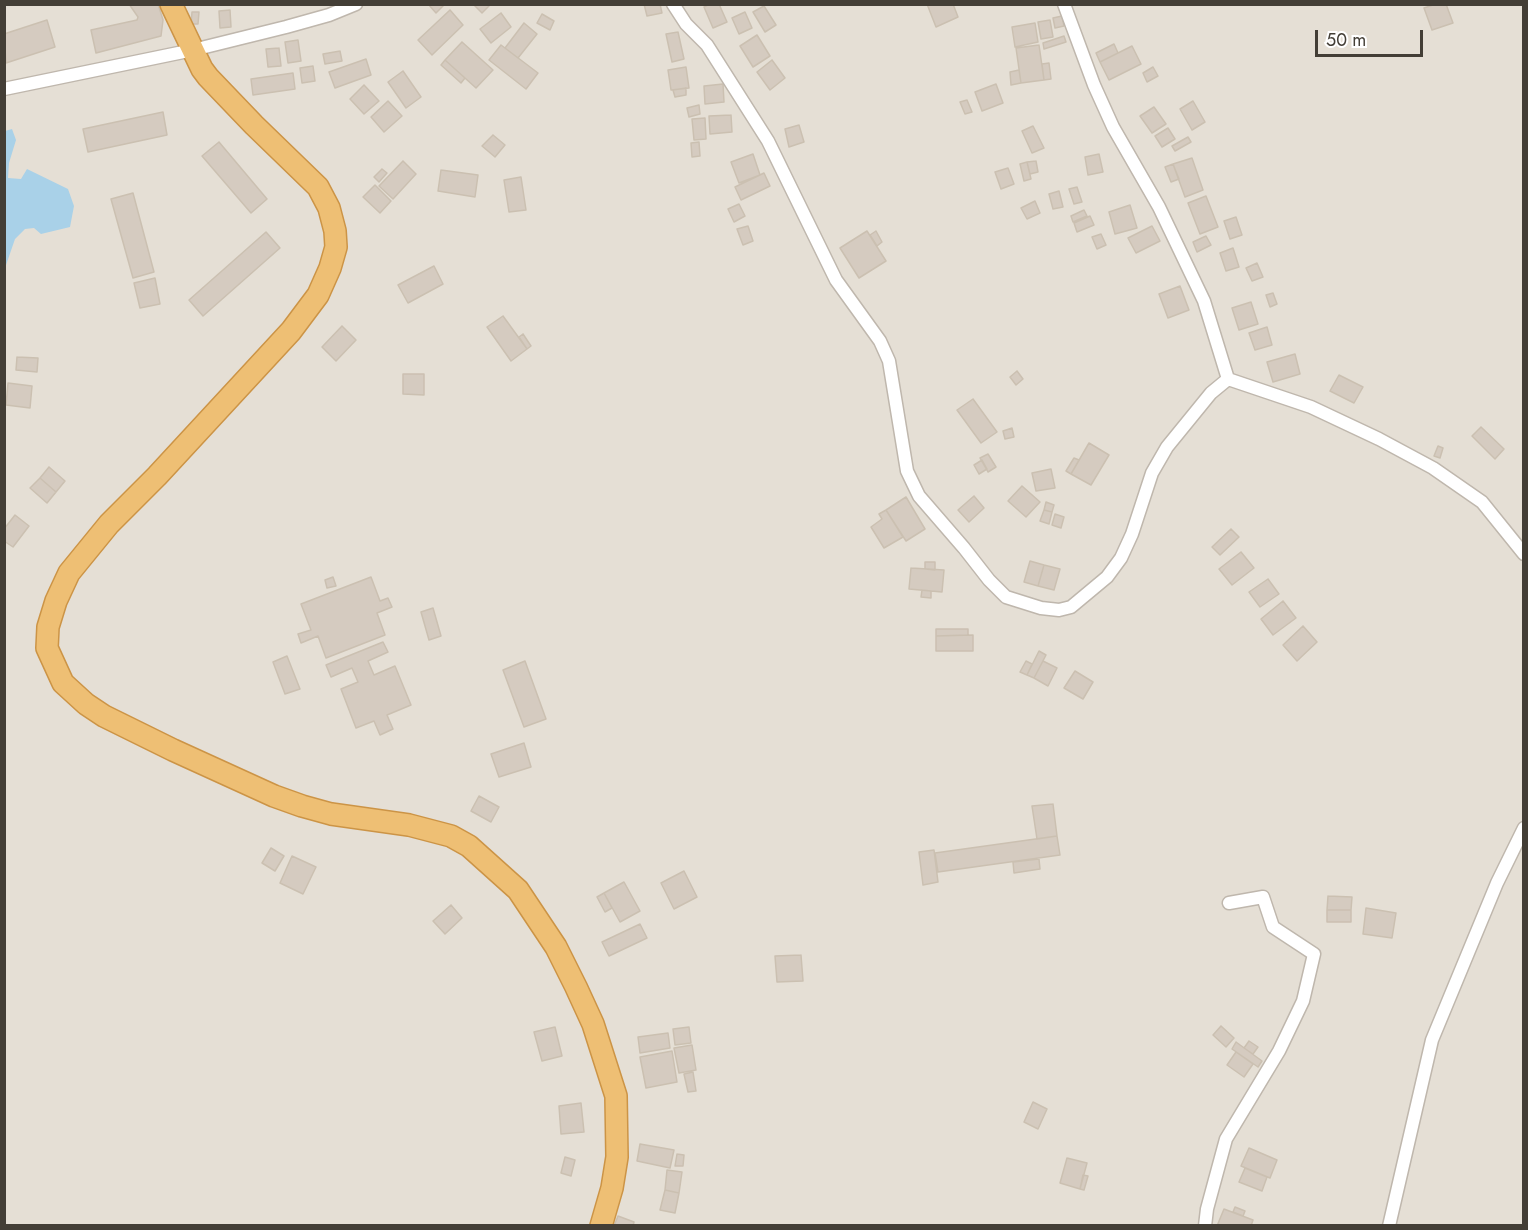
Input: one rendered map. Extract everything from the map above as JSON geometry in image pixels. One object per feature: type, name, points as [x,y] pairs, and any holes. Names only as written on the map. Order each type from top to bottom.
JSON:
[{"type":"highway","points":[[171,4],[208,77],[318,187],[329,208],[335,231],[336,247],[318,295],[291,331],[157,476],[109,524],[69,573],[56,601],[48,627],[47,648],[63,683],[86,704],[104,716],[274,796],[302,806],[331,814],[409,825],[451,836],[469,846],[518,890],[556,947],[576,987],[592,1024],[616,1096],[617,1157],[602,1226]]},
{"type":"street","points":[[4,89],[193,50],[329,15],[356,4]]},
{"type":"street","points":[[673,4],[687,24],[707,45],[768,141],[836,280],[880,341],[889,361],[907,471],[920,496],[989,580],[1006,597],[1041,608],[1059,610],[1071,607],[1107,577],[1121,558],[1132,534],[1152,473],[1167,447],[1211,393],[1228,379]]},
{"type":"street","points":[[1064,4],[1094,85],[1113,127],[1159,207],[1204,301],[1228,379]]},
{"type":"street","points":[[1228,379],[1311,407],[1433,468],[1482,502],[1524,554]]},
{"type":"street","points":[[1389,1226],[1432,1040],[1497,884],[1524,828]]},
{"type":"street","points":[[1205,1226],[1207,1209],[1226,1139],[1279,1051],[1303,1000],[1314,954],[1273,927],[1263,897],[1229,903]]},
{"type":"shaded area","points":[[5,5],[1523,5],[1523,1225],[5,1225]]},
{"type":"water","points":[[12,129],[16,140],[9,163],[8,178],[21,179],[27,169],[68,189],[74,206],[70,227],[41,234],[34,228],[25,229],[15,239],[5,268],[5,131]]},
{"type":"building","points":[[129,4],[158,4],[163,20],[161,36],[96,53],[91,30],[137,20],[138,17]]},
{"type":"building","points":[[428,4],[445,4],[436,13]]},
{"type":"building","points":[[473,4],[491,4],[482,13]]},
{"type":"building","points":[[644,4],[660,4],[662,13],[647,16]]},
{"type":"building","points":[[719,4],[727,22],[713,28],[704,7]]},
{"type":"building","points":[[927,4],[953,4],[958,17],[936,27]]},
{"type":"building","points":[[1446,4],[1453,23],[1432,30],[1424,8]]},
{"type":"building","points":[[764,6],[776,25],[765,32],[753,12]]},
{"type":"building","points":[[230,10],[231,27],[220,28],[219,11]]},
{"type":"building","points":[[450,10],[463,25],[432,55],[418,40]]},
{"type":"building","points":[[192,12],[199,12],[198,24],[191,24]]},
{"type":"building","points":[[745,12],[752,28],[739,34],[732,18]]},
{"type":"building","points":[[501,13],[511,27],[491,43],[480,29]]},
{"type":"building","points":[[542,14],[554,21],[550,30],[537,23]]},
{"type":"building","points":[[1062,16],[1064,26],[1055,28],[1053,18]]},
{"type":"building","points":[[47,20],[55,47],[6,63],[4,34]]},
{"type":"building","points":[[1050,20],[1053,37],[1041,39],[1038,22]]},
{"type":"building","points":[[524,23],[537,34],[518,58],[505,48]]},
{"type":"building","points":[[1035,23],[1038,42],[1015,47],[1012,27]]},
{"type":"building","points":[[678,32],[684,59],[672,62],[666,34]]},
{"type":"building","points":[[757,35],[770,56],[753,67],[740,46]]},
{"type":"building","points":[[1064,36],[1066,42],[1044,49],[1043,43]]},
{"type":"building","points":[[298,40],[301,61],[288,63],[285,42]]},
{"type":"building","points":[[462,42],[493,70],[476,88],[445,60]]},
{"type":"building","points":[[1114,44],[1118,53],[1100,62],[1096,53]]},
{"type":"building","points":[[501,45],[538,73],[526,89],[489,60]]},
{"type":"building","points":[[1039,45],[1044,80],[1021,83],[1016,48]]},
{"type":"building","points":[[1132,46],[1141,64],[1109,80],[1100,62]]},
{"type":"building","points":[[279,48],[281,66],[268,67],[266,49]]},
{"type":"building","points":[[340,51],[342,61],[325,64],[323,54]]},
{"type":"building","points":[[366,59],[371,75],[335,88],[329,72]]},
{"type":"building","points":[[445,60],[465,78],[461,83],[441,65]]},
{"type":"building","points":[[772,60],[785,78],[770,90],[757,72]]},
{"type":"building","points":[[1049,63],[1051,79],[1044,80],[1042,64]]},
{"type":"building","points":[[313,66],[315,81],[302,83],[300,68]]},
{"type":"building","points":[[686,67],[689,88],[671,90],[668,70]]},
{"type":"building","points":[[1153,67],[1158,76],[1147,82],[1143,73]]},
{"type":"building","points":[[1019,70],[1021,83],[1011,85],[1010,72]]},
{"type":"building","points":[[403,71],[421,97],[406,108],[388,82]]},
{"type":"building","points":[[293,73],[295,89],[253,95],[251,79]]},
{"type":"building","points":[[723,84],[724,102],[705,104],[704,86]]},
{"type":"building","points":[[996,84],[1003,103],[982,111],[975,92]]},
{"type":"building","points":[[364,85],[379,101],[364,114],[350,99]]},
{"type":"building","points":[[686,88],[686,95],[675,97],[673,90]]},
{"type":"building","points":[[967,100],[972,112],[965,114],[960,102]]},
{"type":"building","points":[[388,101],[402,116],[384,132],[371,117]]},
{"type":"building","points":[[1193,101],[1205,122],[1192,130],[1180,109]]},
{"type":"building","points":[[699,105],[700,114],[689,117],[687,108]]},
{"type":"building","points":[[1154,107],[1166,124],[1152,133],[1140,116]]},
{"type":"building","points":[[163,112],[167,135],[88,152],[83,129]]},
{"type":"building","points":[[731,115],[732,132],[710,134],[709,116]]},
{"type":"building","points":[[705,118],[706,139],[694,140],[692,119]]},
{"type":"building","points":[[799,125],[804,142],[789,147],[785,129]]},
{"type":"building","points":[[1033,126],[1044,148],[1032,153],[1022,131]]},
{"type":"building","points":[[1168,128],[1175,139],[1162,147],[1155,136]]},
{"type":"building","points":[[493,135],[505,145],[495,157],[482,146]]},
{"type":"building","points":[[1188,137],[1191,142],[1175,151],[1172,146]]},
{"type":"building","points":[[219,142],[267,199],[251,213],[202,156]]},
{"type":"building","points":[[699,142],[700,156],[692,157],[691,143]]},
{"type":"building","points":[[753,154],[760,175],[739,183],[731,162]]},
{"type":"building","points":[[1099,154],[1103,172],[1088,175],[1085,157]]},
{"type":"building","points":[[1192,158],[1203,190],[1185,197],[1173,164]]},
{"type":"building","points":[[403,161],[416,174],[393,199],[379,186]]},
{"type":"building","points":[[1036,161],[1038,172],[1030,174],[1027,162]]},
{"type":"building","points":[[1027,162],[1031,179],[1024,181],[1020,164]]},
{"type":"building","points":[[1173,164],[1179,179],[1171,182],[1165,167]]},
{"type":"building","points":[[1008,168],[1014,184],[1001,189],[995,172]]},
{"type":"building","points":[[382,169],[387,173],[379,182],[374,177]]},
{"type":"building","points":[[441,170],[478,175],[475,197],[438,191]]},
{"type":"building","points":[[764,173],[770,186],[741,200],[735,187]]},
{"type":"building","points":[[521,177],[526,210],[509,212],[504,180]]},
{"type":"building","points":[[375,185],[391,201],[380,213],[363,197]]},
{"type":"building","points":[[1077,187],[1082,202],[1074,204],[1069,189]]},
{"type":"building","points":[[1059,191],[1063,207],[1053,209],[1049,194]]},
{"type":"building","points":[[133,193],[154,272],[133,278],[111,199]]},
{"type":"building","points":[[1206,196],[1218,227],[1200,234],[1188,203]]},
{"type":"building","points":[[1035,201],[1040,213],[1027,219],[1021,208]]},
{"type":"building","points":[[739,204],[745,216],[734,222],[728,209]]},
{"type":"building","points":[[1130,205],[1137,228],[1115,234],[1109,212]]},
{"type":"building","points":[[1084,210],[1087,216],[1073,222],[1071,216]]},
{"type":"building","points":[[1090,216],[1094,225],[1077,232],[1074,223]]},
{"type":"building","points":[[1236,217],[1242,235],[1230,239],[1224,221]]},
{"type":"building","points":[[748,226],[753,241],[743,245],[737,229]]},
{"type":"building","points":[[1152,226],[1160,241],[1136,253],[1128,238]]},
{"type":"building","points":[[867,231],[886,261],[859,278],[840,248]]},
{"type":"building","points":[[876,231],[882,242],[877,246],[870,235]]},
{"type":"building","points":[[266,232],[280,248],[203,316],[189,300]]},
{"type":"building","points":[[1101,234],[1106,245],[1097,249],[1092,237]]},
{"type":"building","points":[[1206,236],[1211,245],[1197,252],[1193,242]]},
{"type":"building","points":[[1233,248],[1239,267],[1226,271],[1220,253]]},
{"type":"building","points":[[1257,263],[1263,277],[1252,281],[1246,268]]},
{"type":"building","points":[[434,266],[443,284],[408,303],[398,285]]},
{"type":"building","points":[[155,278],[160,304],[140,308],[134,283]]},
{"type":"building","points":[[1180,286],[1189,310],[1168,318],[1159,294]]},
{"type":"building","points":[[1273,293],[1277,304],[1270,307],[1266,295]]},
{"type":"building","points":[[1251,302],[1258,324],[1239,330],[1232,308]]},
{"type":"building","points":[[503,316],[527,349],[511,361],[487,327]]},
{"type":"building","points":[[342,326],[356,340],[336,361],[322,347]]},
{"type":"building","points":[[1267,327],[1272,345],[1255,350],[1249,333]]},
{"type":"building","points":[[523,334],[531,346],[527,349],[519,337]]},
{"type":"building","points":[[1295,354],[1300,374],[1273,382],[1267,362]]},
{"type":"building","points":[[17,357],[38,358],[37,372],[16,370]]},
{"type":"building","points":[[1017,371],[1023,379],[1016,385],[1010,377]]},
{"type":"building","points":[[403,374],[424,374],[424,395],[403,394]]},
{"type":"building","points":[[1339,375],[1363,387],[1354,403],[1330,391]]},
{"type":"building","points":[[8,383],[32,386],[30,408],[6,405]]},
{"type":"building","points":[[973,399],[997,432],[981,443],[957,410]]},
{"type":"building","points":[[1481,427],[1504,449],[1495,459],[1472,436]]},
{"type":"building","points":[[1012,428],[1014,437],[1005,439],[1003,431]]},
{"type":"building","points":[[1089,443],[1109,455],[1091,485],[1071,474]]},
{"type":"building","points":[[1438,446],[1443,448],[1440,458],[1434,456]]},
{"type":"building","points":[[988,454],[996,467],[988,472],[980,458]]},
{"type":"building","points":[[1074,458],[1079,460],[1071,474],[1066,471]]},
{"type":"building","points":[[982,460],[987,469],[979,474],[974,465]]},
{"type":"building","points":[[49,467],[65,481],[56,492],[40,478]]},
{"type":"building","points":[[1051,469],[1055,488],[1036,491],[1032,473]]},
{"type":"building","points":[[40,478],[56,492],[47,503],[30,488]]},
{"type":"building","points":[[1022,486],[1040,502],[1026,517],[1008,501]]},
{"type":"building","points":[[974,496],[984,508],[969,522],[958,510]]},
{"type":"building","points":[[906,497],[925,529],[906,541],[886,510]]},
{"type":"building","points":[[1046,502],[1054,505],[1052,512],[1044,510]]},
{"type":"building","points":[[886,510],[903,537],[884,548],[871,527],[882,519],[879,514]]},
{"type":"building","points":[[1044,510],[1052,512],[1049,524],[1040,521]]},
{"type":"building","points":[[1055,514],[1064,517],[1061,528],[1052,525]]},
{"type":"building","points":[[15,515],[29,526],[13,547],[4,541],[4,529]]},
{"type":"building","points":[[1231,529],[1239,537],[1220,555],[1212,547]]},
{"type":"building","points":[[1241,552],[1254,568],[1232,585],[1219,569]]},
{"type":"building","points":[[1030,561],[1044,565],[1038,586],[1024,582]]},
{"type":"building","points":[[925,562],[935,562],[935,570],[925,569]]},
{"type":"building","points":[[1044,565],[1060,569],[1054,590],[1038,586]]},
{"type":"building","points":[[911,568],[944,570],[942,592],[909,589]]},
{"type":"building","points":[[333,577],[336,586],[327,588],[325,580]]},
{"type":"building","points":[[371,577],[380,601],[388,598],[392,607],[377,613],[385,635],[326,658],[318,636],[301,643],[298,634],[311,630],[301,604]]},
{"type":"building","points":[[1268,579],[1279,594],[1260,607],[1249,592]]},
{"type":"building","points":[[922,590],[931,591],[931,598],[921,597]]},
{"type":"building","points":[[1283,601],[1296,618],[1273,635],[1261,619]]},
{"type":"building","points":[[433,608],[441,636],[429,640],[421,612]]},
{"type":"building","points":[[1303,626],[1317,642],[1297,661],[1283,645]]},
{"type":"building","points":[[936,629],[968,629],[968,635],[936,636]]},
{"type":"building","points":[[973,635],[973,651],[936,651],[936,636]]},
{"type":"building","points":[[383,642],[388,652],[368,661],[374,675],[395,666],[411,705],[387,715],[393,729],[380,735],[374,721],[356,728],[341,689],[358,682],[352,668],[331,677],[326,665]]},
{"type":"building","points":[[1039,651],[1046,655],[1034,678],[1027,675]]},
{"type":"building","points":[[287,656],[300,689],[285,694],[273,662]]},
{"type":"building","points":[[525,661],[546,719],[524,727],[503,670]]},
{"type":"building","points":[[1026,661],[1032,664],[1027,675],[1020,672]]},
{"type":"building","points":[[1043,661],[1057,668],[1048,686],[1034,678]]},
{"type":"building","points":[[1075,671],[1093,682],[1083,699],[1064,688]]},
{"type":"building","points":[[524,743],[531,767],[499,777],[491,754]]},
{"type":"building","points":[[479,796],[499,807],[491,822],[471,811]]},
{"type":"building","points":[[1053,804],[1057,836],[1037,839],[1032,806]]},
{"type":"building","points":[[1057,836],[1060,855],[938,872],[935,853]]},
{"type":"building","points":[[271,848],[284,856],[275,871],[262,863]]},
{"type":"building","points":[[934,850],[938,882],[923,885],[919,852]]},
{"type":"building","points":[[292,856],[316,867],[303,894],[280,883]]},
{"type":"building","points":[[1039,859],[1040,869],[1014,873],[1013,862]]},
{"type":"building","points":[[684,871],[697,897],[674,909],[661,883]]},
{"type":"building","points":[[624,882],[640,911],[620,922],[604,893]]},
{"type":"building","points":[[604,893],[612,908],[605,912],[597,897]]},
{"type":"building","points":[[1328,896],[1352,897],[1351,910],[1327,910]]},
{"type":"building","points":[[451,905],[462,918],[445,934],[433,921]]},
{"type":"building","points":[[1366,908],[1396,913],[1392,938],[1363,934]]},
{"type":"building","points":[[1327,910],[1351,910],[1351,922],[1327,922]]},
{"type":"building","points":[[640,924],[647,938],[609,956],[602,942]]},
{"type":"building","points":[[801,955],[803,981],[777,982],[775,956]]},
{"type":"building","points":[[1221,1026],[1234,1038],[1226,1047],[1213,1035]]},
{"type":"building","points":[[555,1027],[562,1056],[542,1061],[534,1032]]},
{"type":"building","points":[[689,1027],[691,1043],[675,1045],[673,1029]]},
{"type":"building","points":[[668,1033],[670,1048],[640,1053],[638,1037]]},
{"type":"building","points":[[1249,1041],[1258,1047],[1253,1054],[1244,1048]]},
{"type":"building","points":[[1236,1042],[1262,1061],[1258,1067],[1232,1049]]},
{"type":"building","points":[[692,1045],[696,1070],[679,1073],[674,1048]]},
{"type":"building","points":[[672,1051],[677,1082],[646,1088],[640,1057]]},
{"type":"building","points":[[1236,1052],[1253,1064],[1244,1077],[1227,1065]]},
{"type":"building","points":[[693,1072],[696,1091],[688,1092],[684,1074]]},
{"type":"building","points":[[1033,1102],[1047,1109],[1038,1129],[1024,1122]]},
{"type":"building","points":[[581,1103],[584,1132],[561,1134],[559,1106]]},
{"type":"building","points":[[640,1144],[674,1150],[670,1168],[637,1161]]},
{"type":"building","points":[[1249,1148],[1277,1160],[1270,1178],[1241,1166]]},
{"type":"building","points":[[677,1154],[684,1155],[683,1166],[675,1166]]},
{"type":"building","points":[[565,1157],[575,1160],[571,1176],[561,1173]]},
{"type":"building","points":[[1067,1158],[1087,1163],[1080,1189],[1060,1183]]},
{"type":"building","points":[[1245,1168],[1267,1177],[1262,1191],[1239,1182]]},
{"type":"building","points":[[667,1170],[682,1172],[679,1193],[665,1190]]},
{"type":"building","points":[[1083,1175],[1088,1176],[1084,1190],[1080,1189]]},
{"type":"building","points":[[665,1190],[679,1193],[675,1213],[660,1210]]},
{"type":"building","points":[[1235,1207],[1245,1211],[1243,1216],[1233,1212]]},
{"type":"building","points":[[1224,1209],[1253,1220],[1251,1226],[1217,1226]]},
{"type":"building","points":[[618,1216],[634,1222],[633,1226],[614,1226]]}]
